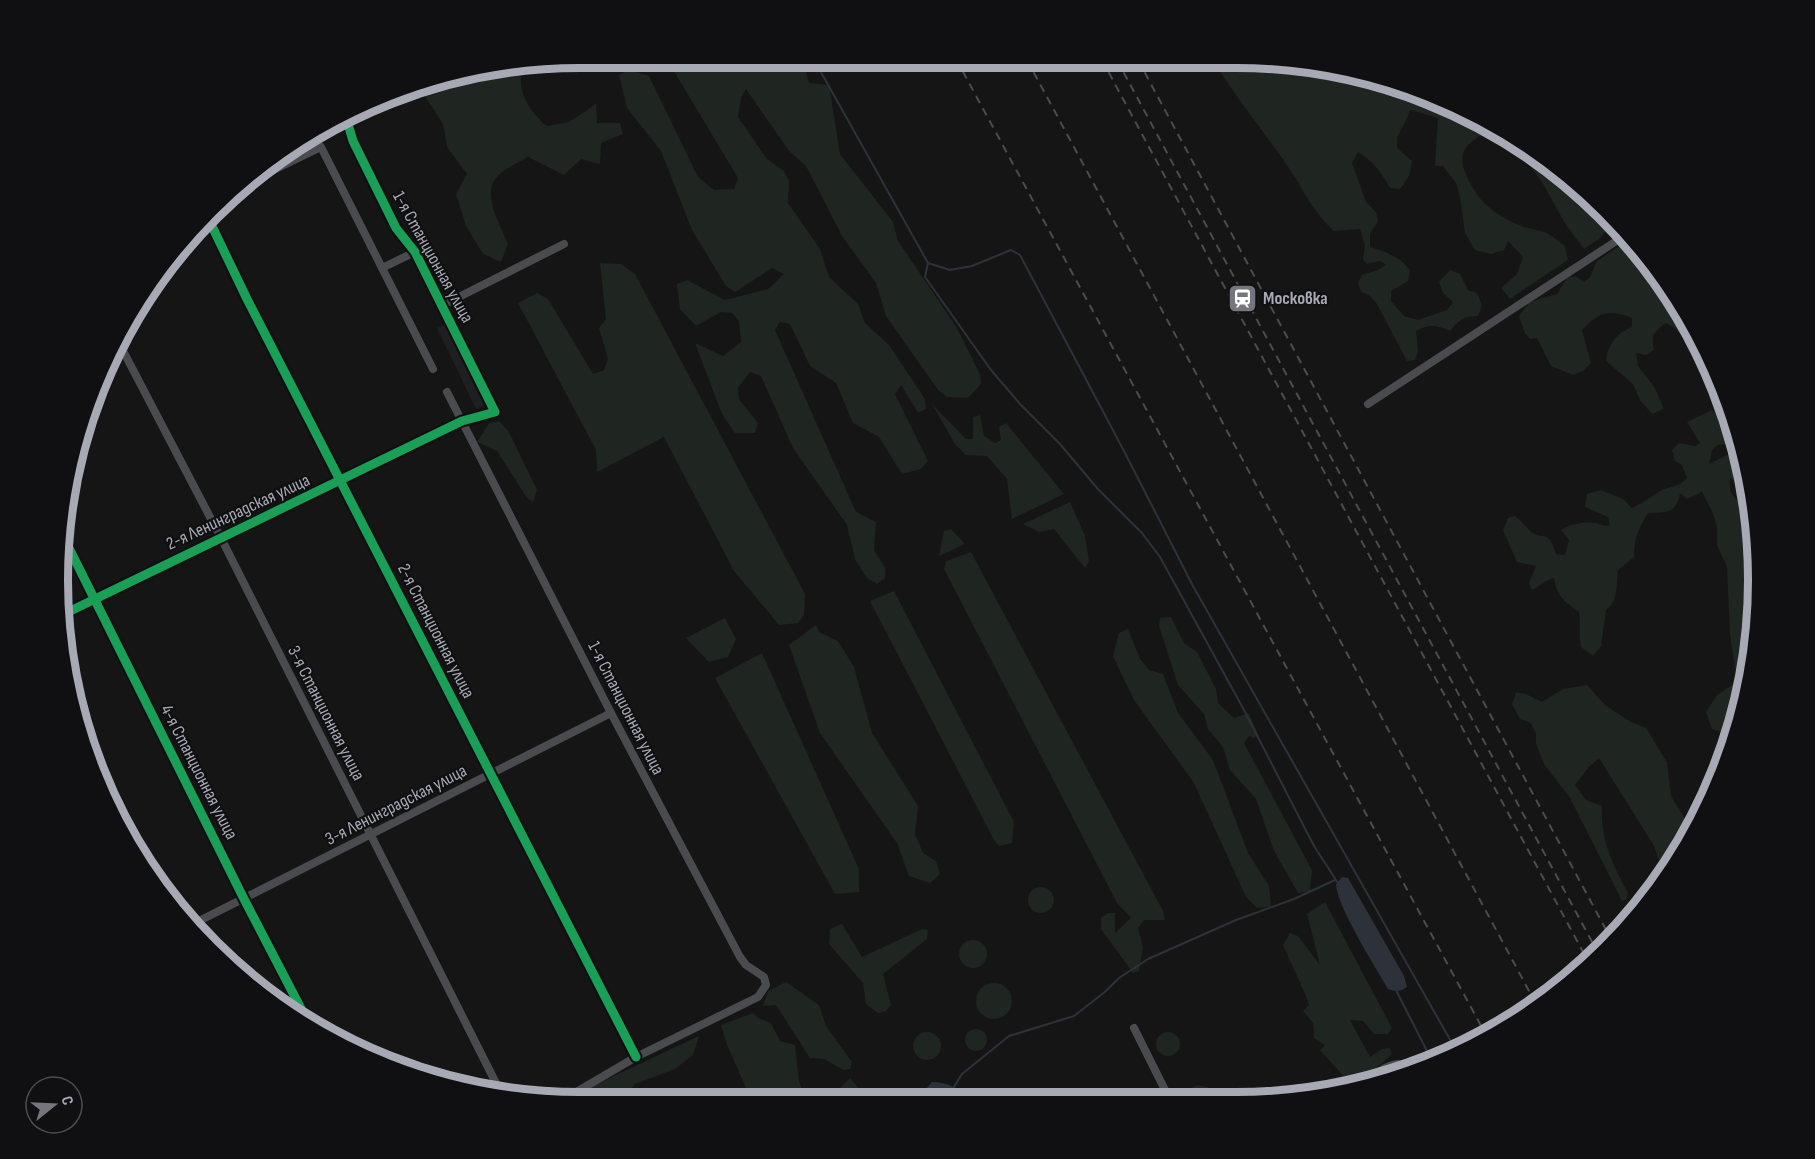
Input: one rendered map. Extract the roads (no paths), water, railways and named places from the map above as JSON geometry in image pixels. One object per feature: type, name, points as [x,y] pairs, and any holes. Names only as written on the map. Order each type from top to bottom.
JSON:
[{"type":"street","name":"1-я Станционная улица","points":[[348,123],[354,141],[396,228],[415,252],[495,412]]},
{"type":"street","points":[[269,172],[321,147],[433,369]]},
{"type":"street","name":"2-я Станционная улица","points":[[211,224],[247,300],[636,1057]]},
{"type":"street","points":[[1368,404],[1618,240]]},
{"type":"street","points":[[443,305],[564,244]]},
{"type":"street","points":[[382,268],[415,252]]},
{"type":"street","name":"3-я Станционная улица","points":[[122,349],[221,538],[497,1085]]},
{"type":"street","name":"1-я Станционная улица","points":[[447,392],[611,713],[740,957],[746,965],[764,978],[766,985],[758,997],[636,1057]]},
{"type":"street","name":"2-я Ленинградская улица","points":[[69,611],[462,421],[495,412]]},
{"type":"street","name":"4-я Станционная улица","points":[[69,548],[244,900],[301,1009]]},
{"type":"street","name":"3-я Ленинградская улица","points":[[199,921],[611,713]]},
{"type":"street","points":[[1134,1028],[1166,1092]]},
{"type":"street","points":[[577,1092],[636,1057]]},
{"type":"street","points":[[1383,1069],[1398,1065]]},
{"type":"waterway","points":[[819,68],[928,263],[925,277],[991,370],[1020,404],[1060,444],[1097,488],[1142,533],[1160,557],[1244,710],[1314,846],[1338,883]]},
{"type":"waterway","points":[[928,263],[950,270],[972,266],[1011,250],[1020,255],[1193,586],[1452,1043]]},
{"type":"waterway","points":[[954,1087],[962,1074],[1009,1036],[1074,1016],[1119,978],[1148,959],[1335,880]]},
{"type":"waterway","points":[[1396,990],[1428,1054]]},
{"type":"railway","points":[[961,68],[1482,1028]]},
{"type":"railway","points":[[1031,68],[1532,997]]},
{"type":"railway","points":[[1106,68],[1584,954]]},
{"type":"railway","points":[[1121,68],[1594,946]]},
{"type":"railway","points":[[1142,68],[1607,932]]},
{"type":"place","name":"Московка","points":[[1242,298]]}]
